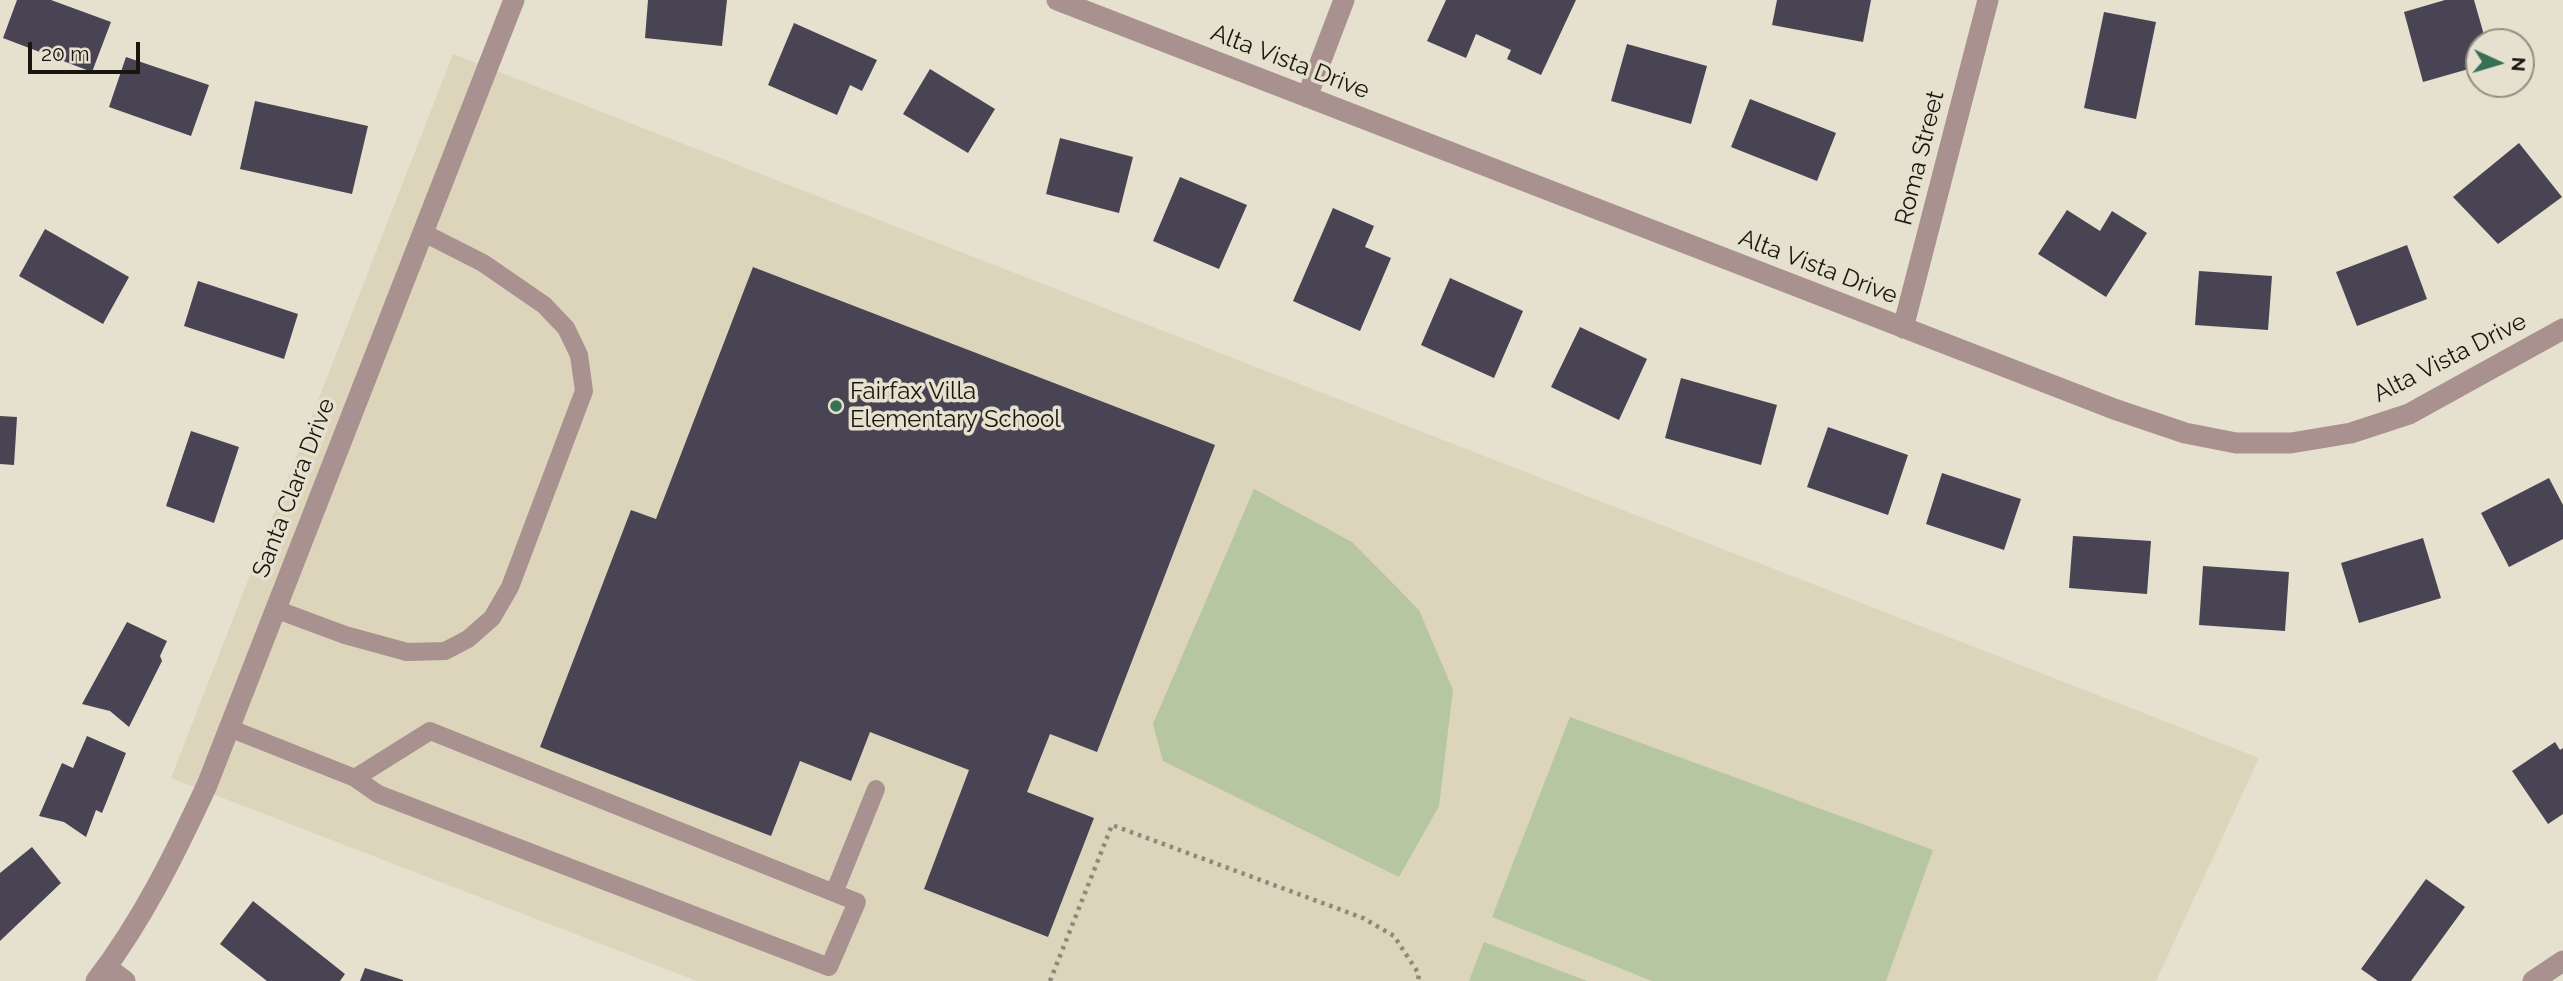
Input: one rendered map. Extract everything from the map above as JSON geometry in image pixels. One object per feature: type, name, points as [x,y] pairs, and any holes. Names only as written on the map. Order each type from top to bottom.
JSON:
[{"type":"street","name":"Santa Clara Drive","points":[[101,974],[147,906],[176,852],[229,728],[514,0]]},
{"type":"street","name":"Alta Vista Drive","points":[[1057,0],[2114,409],[2185,433],[2236,443],[2291,443],[2351,433],[2409,414],[2563,329]]},
{"type":"street","points":[[1307,97],[1344,0]]},
{"type":"street","name":"Roma Street","points":[[1903,328],[1988,0]]},
{"type":"street","points":[[2533,981],[2563,961]]},
{"type":"street","points":[[101,974],[125,981]]},
{"type":"lane","points":[[275,609],[345,635],[407,652],[445,651],[468,639],[492,618],[510,587],[584,391],[579,355],[566,328],[544,305],[483,263],[422,232]]},
{"type":"lane","points":[[229,728],[355,778],[378,794],[829,967],[856,902],[430,731],[355,778]]},
{"type":"lane","points":[[834,893],[876,789]]},
{"type":"path","points":[[1050,981],[1112,825],[1363,918],[1394,936],[1419,974],[1418,981]]},
{"type":"shaded area","name":"Fairfax Villa Elementary School","points":[[453,54],[2259,758],[2156,981],[697,981],[171,778]]},
{"type":"green space","points":[[1254,489],[1352,542],[1419,610],[1453,690],[1439,806],[1399,877],[1163,761],[1153,724]]},
{"type":"green space","points":[[1570,717],[1933,850],[1886,981],[1652,981],[1492,917]]},
{"type":"green space","points":[[1484,942],[1587,981],[1469,981]]},
{"type":"building","points":[[17,0],[51,0],[111,22],[92,72],[3,38]]},
{"type":"building","points":[[648,0],[727,0],[722,46],[645,38]]},
{"type":"building","points":[[1446,0],[1576,0],[1541,75],[1507,59],[1511,50],[1476,34],[1466,58],[1427,41]]},
{"type":"building","points":[[1777,0],[1871,0],[1863,42],[1772,25]]},
{"type":"building","points":[[2445,0],[2474,0],[2482,28],[2465,28],[2465,70],[2423,82],[2404,12]]},
{"type":"building","points":[[2104,12],[2156,22],[2136,119],[2084,108]]},
{"type":"building","points":[[794,23],[877,60],[862,91],[850,85],[837,115],[768,85]]},
{"type":"building","points":[[1627,44],[1707,66],[1691,124],[1611,101]]},
{"type":"building","points":[[126,57],[209,85],[191,136],[109,107]]},
{"type":"building","points":[[930,69],[995,109],[968,153],[903,114]]},
{"type":"building","points":[[1750,99],[1836,133],[1817,181],[1731,147]]},
{"type":"building","points":[[255,101],[368,126],[352,194],[240,169]]},
{"type":"building","points":[[1060,138],[1133,157],[1119,213],[1046,194]]},
{"type":"building","points":[[2519,143],[2562,197],[2498,244],[2453,197]]},
{"type":"building","points":[[1180,177],[1247,205],[1219,269],[1153,241]]},
{"type":"building","points":[[1333,208],[1374,226],[1365,247],[1391,258],[1360,331],[1293,301]]},
{"type":"building","points":[[2067,210],[2100,231],[2112,211],[2147,233],[2106,297],[2038,254]]},
{"type":"building","points":[[45,229],[129,277],[103,324],[19,276]]},
{"type":"building","points":[[2407,245],[2427,299],[2357,326],[2336,272]]},
{"type":"building","points":[[753,267],[1215,445],[1097,752],[1050,734],[1027,792],[1094,818],[1048,937],[924,889],[969,770],[870,732],[851,781],[800,761],[771,836],[540,747],[631,510],[656,519]]},
{"type":"building","points":[[2199,271],[2272,276],[2268,330],[2195,325]]},
{"type":"building","points":[[1450,278],[1523,311],[1494,378],[1421,345]]},
{"type":"building","points":[[198,281],[298,314],[284,359],[184,326]]},
{"type":"building","points":[[1580,327],[1647,359],[1619,420],[1551,387]]},
{"type":"building","points":[[1681,378],[1777,405],[1761,465],[1665,438]]},
{"type":"building","points":[[0,416],[17,417],[14,465],[0,464]]},
{"type":"building","points":[[1828,427],[1908,455],[1888,515],[1807,487]]},
{"type":"building","points":[[191,431],[239,447],[214,523],[166,506]]},
{"type":"building","points":[[1942,473],[2021,499],[2004,550],[1926,524]]},
{"type":"building","points":[[2549,478],[2563,505],[2563,539],[2509,567],[2481,513]]},
{"type":"building","points":[[2073,536],[2151,541],[2147,594],[2069,588]]},
{"type":"building","points":[[2423,538],[2441,598],[2359,623],[2341,563]]},
{"type":"building","points":[[2203,566],[2289,572],[2285,631],[2199,625]]},
{"type":"building","points":[[127,622],[167,641],[160,656],[162,661],[129,727],[110,711],[82,704]]},
{"type":"building","points":[[87,736],[126,753],[102,813],[96,810],[86,837],[64,822],[39,816],[62,763],[73,768]]},
{"type":"building","points":[[2555,742],[2560,750],[2563,748],[2563,814],[2548,824],[2512,771]]},
{"type":"building","points":[[32,847],[61,883],[0,941],[0,873]]},
{"type":"building","points":[[2426,879],[2465,907],[2411,981],[2378,981],[2361,969]]},
{"type":"building","points":[[253,901],[345,974],[340,981],[267,981],[220,944]]},
{"type":"building","points":[[365,968],[403,980],[403,981],[360,981]]},
{"type":"place","name":"Fairfax Villa Elementary School","points":[[836,406]]}]
